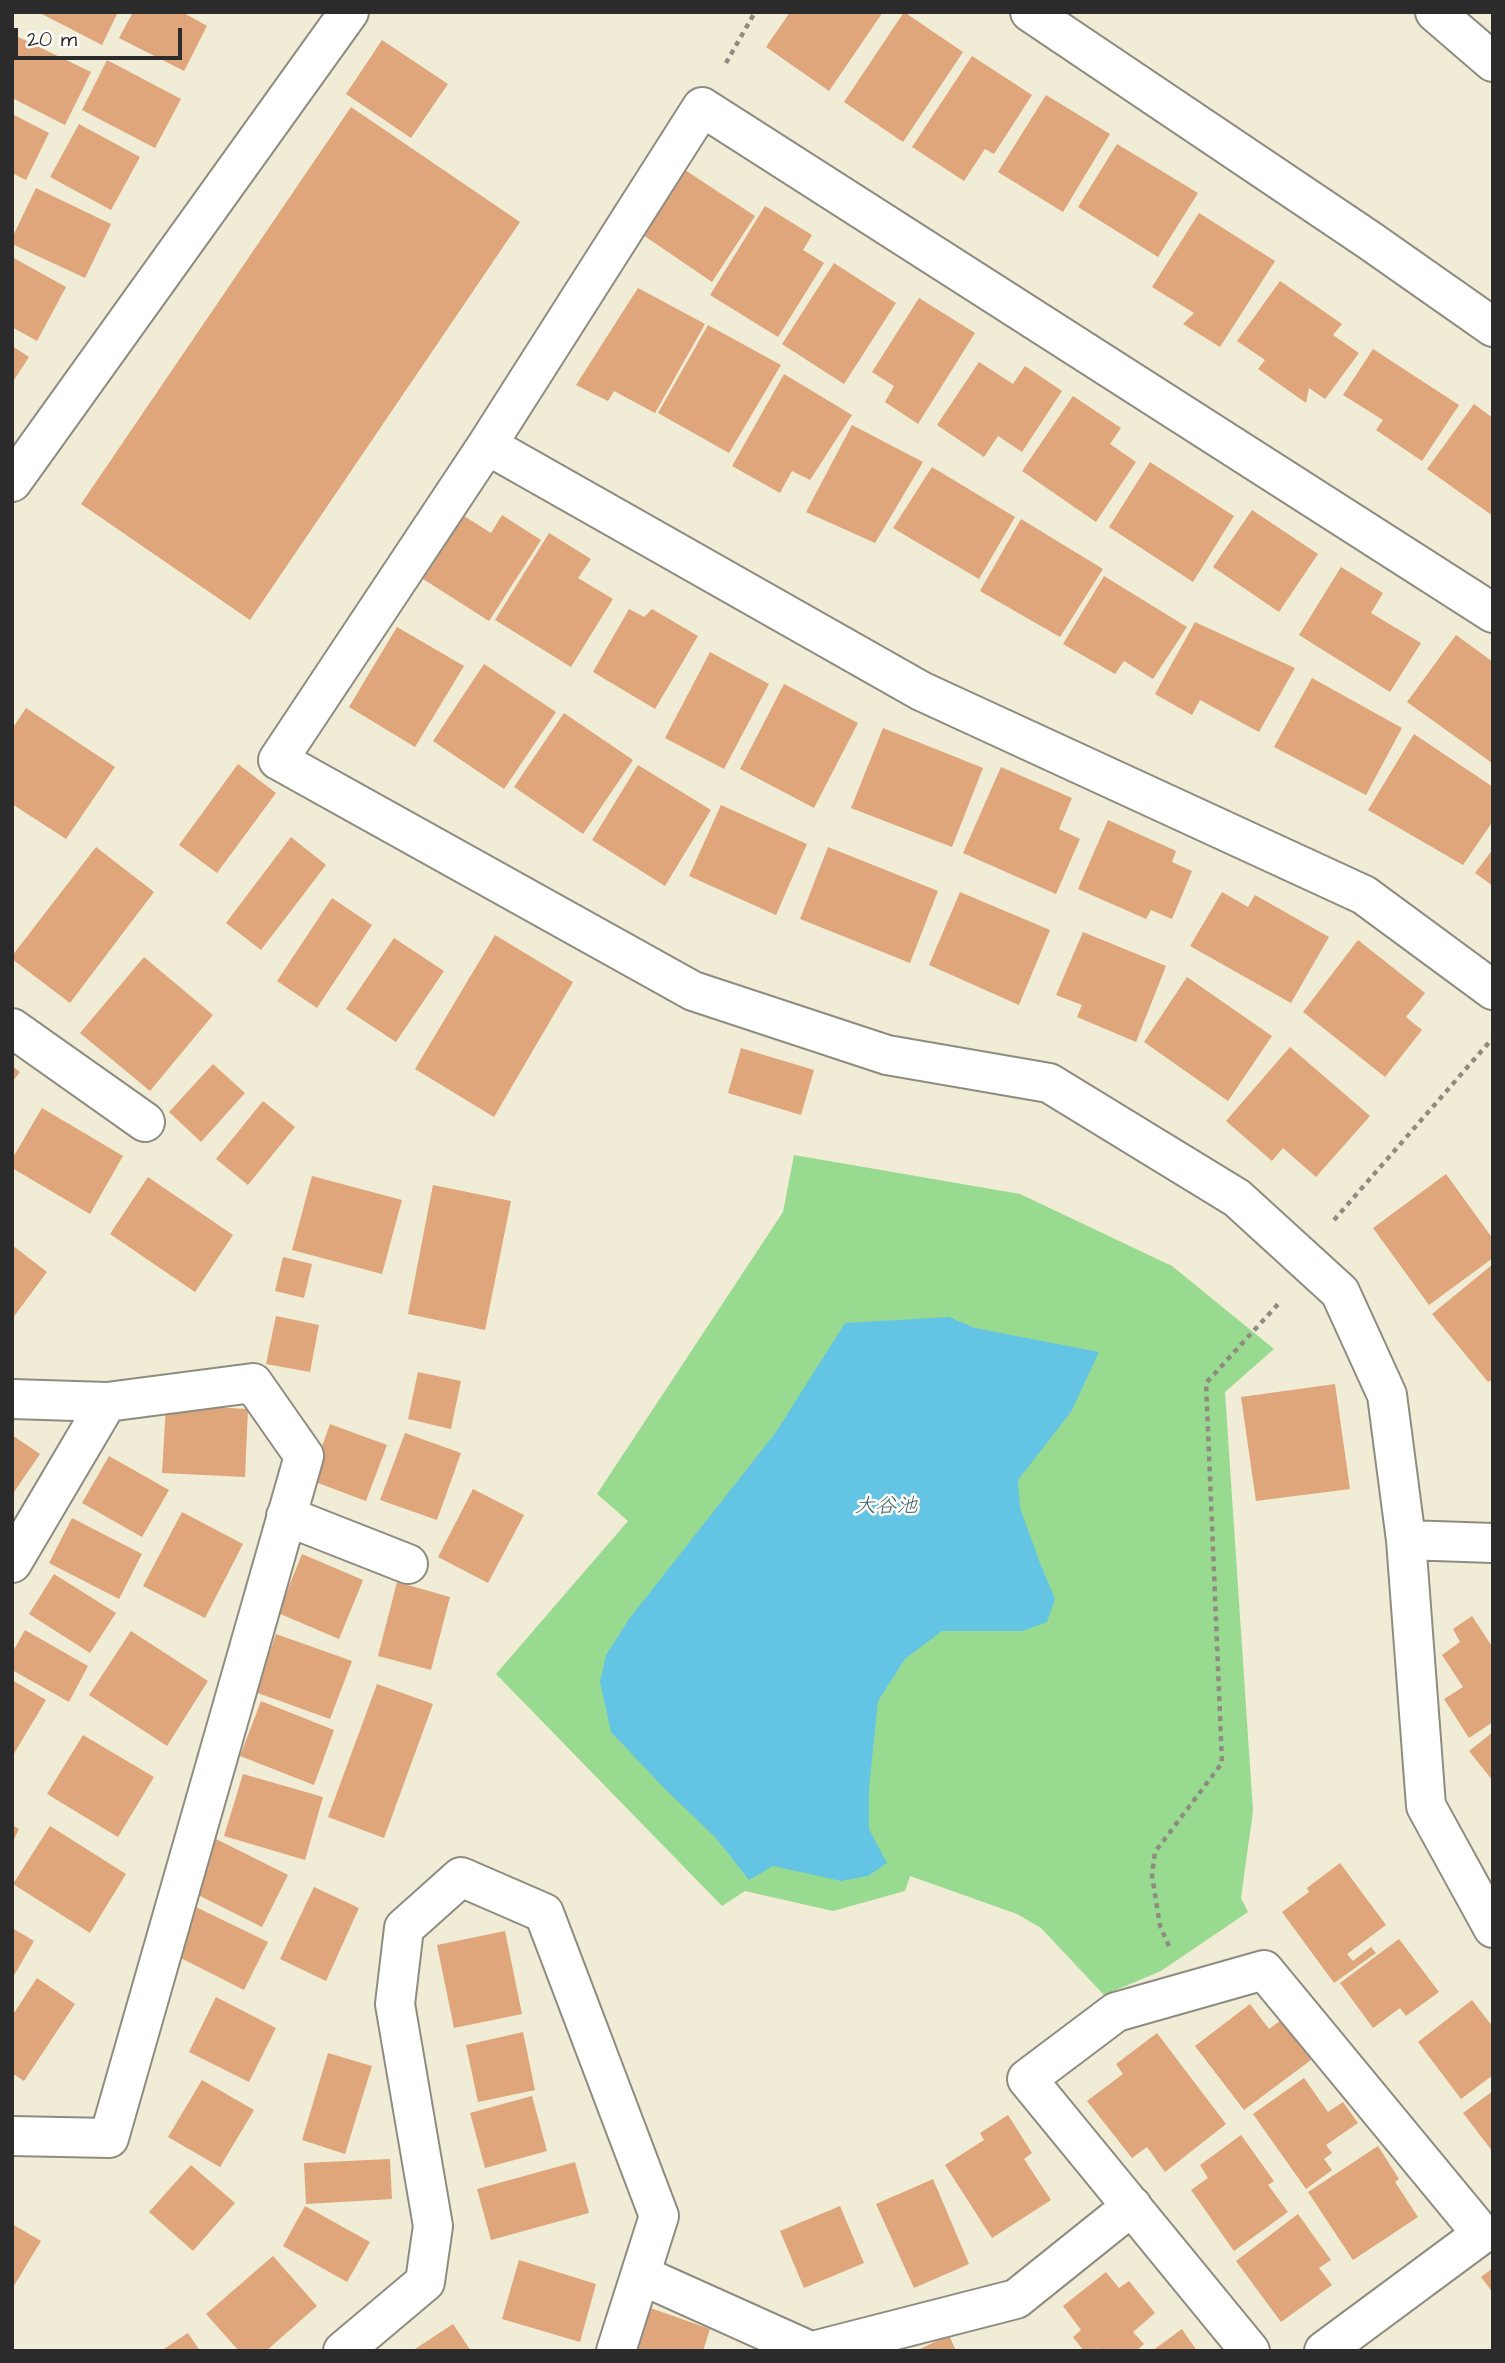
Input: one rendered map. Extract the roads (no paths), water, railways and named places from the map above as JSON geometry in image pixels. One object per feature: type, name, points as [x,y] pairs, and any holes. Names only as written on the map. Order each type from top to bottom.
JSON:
[{"type":"main road","points":[[12,482],[349,12]]},
{"type":"main road","points":[[1030,12],[1369,240],[1493,327]]},
{"type":"main road","points":[[1435,12],[1493,62]]},
{"type":"main road","points":[[1473,12],[1493,27]]},
{"type":"main road","points":[[1493,613],[702,107],[487,445],[278,760],[693,991],[887,1055],[1049,1083],[1237,1198],[1340,1292],[1387,1395],[1406,1540],[1426,1806],[1493,1928]]},
{"type":"main road","points":[[487,445],[921,691],[1364,895],[1493,990]]},
{"type":"main road","points":[[12,1028],[145,1122]]},
{"type":"main road","points":[[12,1399],[107,1402],[253,1383],[304,1456],[109,2138],[12,2136]]},
{"type":"main road","points":[[12,1563],[107,1402]]},
{"type":"main road","points":[[286,1516],[408,1564]]},
{"type":"main road","points":[[1406,1540],[1493,1543]]},
{"type":"main road","points":[[343,2351],[425,2282],[433,2226],[395,2004],[404,1928],[461,1877],[544,1913],[659,2216],[616,2351]]},
{"type":"main road","points":[[1250,2351],[1027,2079],[1116,2012],[1264,1970],[1482,2234],[1324,2351]]},
{"type":"main road","points":[[641,2275],[812,2351],[1016,2299],[1132,2206]]},
{"type":"water","name":"大谷池","points":[[949,1317],[975,1328],[1099,1352],[1071,1412],[1018,1480],[1020,1508],[1055,1599],[1047,1622],[1023,1631],[942,1631],[905,1659],[878,1701],[869,1788],[869,1829],[887,1863],[868,1876],[841,1881],[773,1866],[749,1880],[716,1838],[611,1732],[600,1682],[606,1655],[629,1619],[776,1432],[845,1323]]}]
